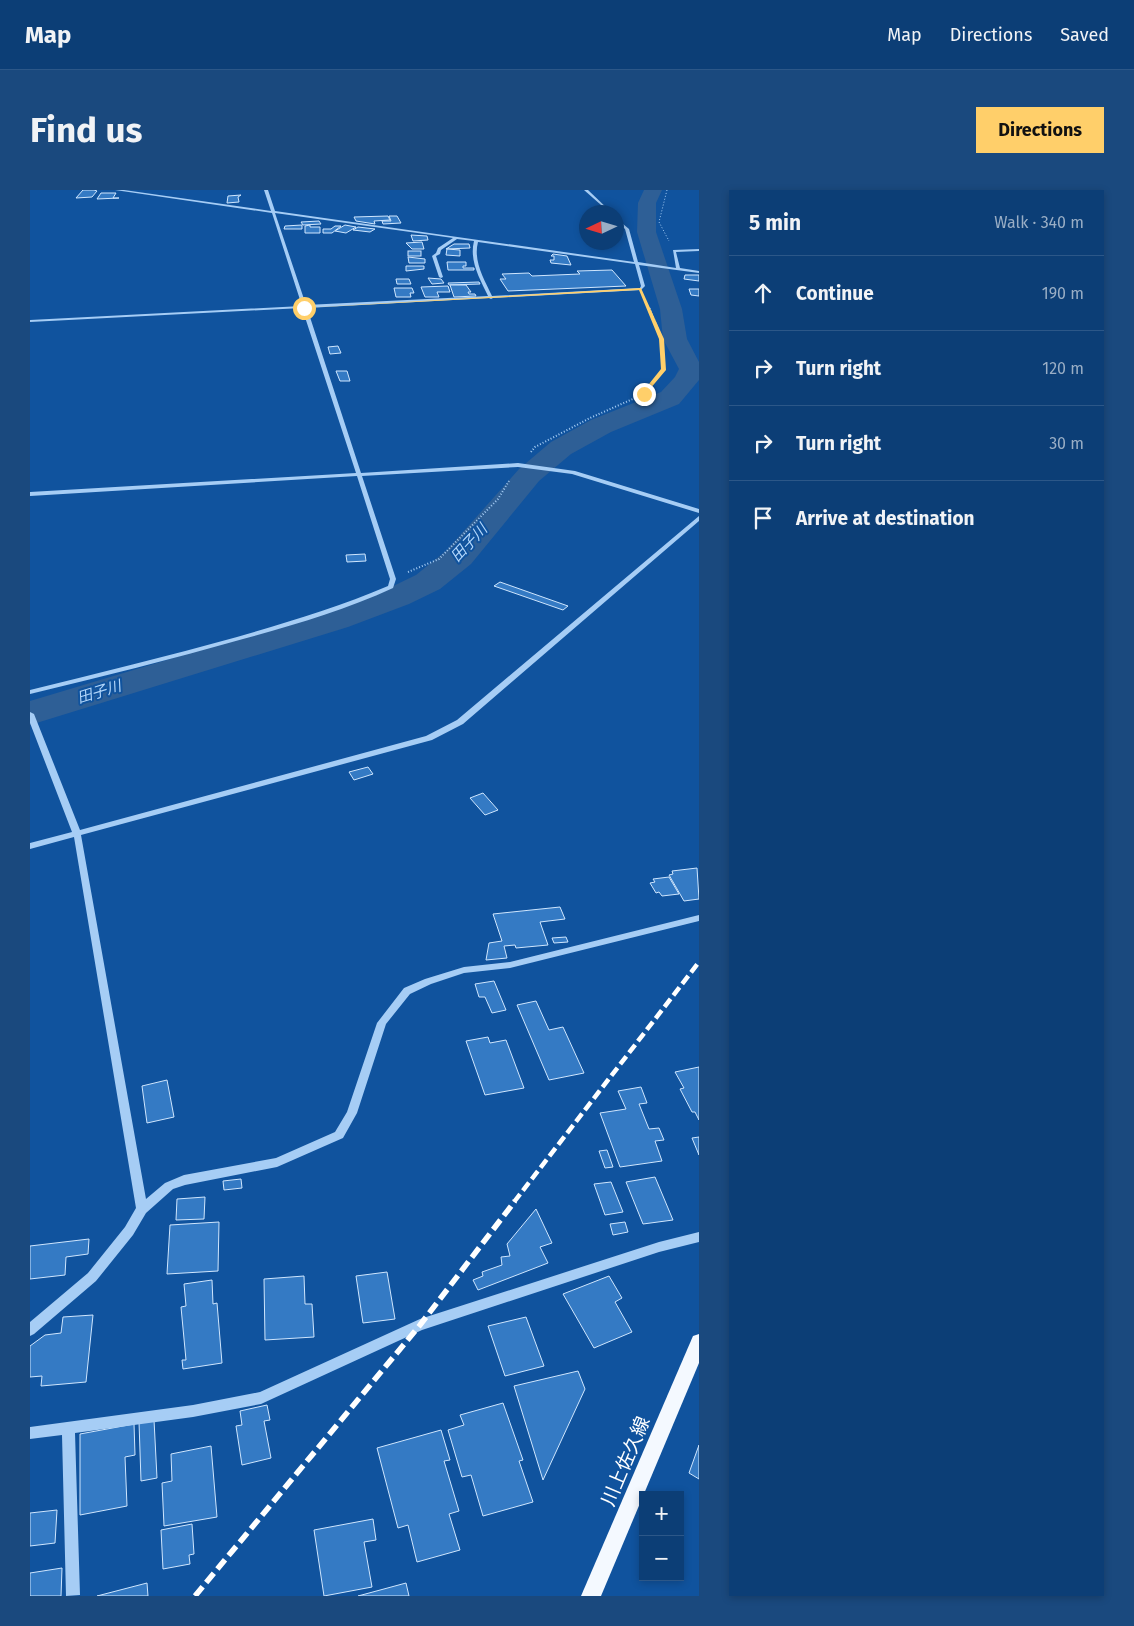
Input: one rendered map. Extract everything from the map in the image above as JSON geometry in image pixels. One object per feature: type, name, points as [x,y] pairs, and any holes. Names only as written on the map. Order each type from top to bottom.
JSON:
[{"type":"main road","name":"川上佐久線","points":[[591,1596],[699,1342]]},
{"type":"street","points":[[117,190],[699,272]]},
{"type":"street","points":[[30,692],[193,652],[303,619],[371,596],[391,587],[393,579],[266,190]]},
{"type":"street","points":[[586,190],[602,205]]},
{"type":"street","points":[[30,321],[641,289],[644,286],[627,229],[624,226]]},
{"type":"street","points":[[441,277],[434,256],[438,254],[439,249],[456,238]]},
{"type":"street","points":[[476,241],[474,246],[478,269],[491,298]]},
{"type":"street","points":[[678,269],[674,251],[699,250]]},
{"type":"street","points":[[30,494],[359,473],[521,465],[560,469],[699,511]]},
{"type":"street","points":[[30,846],[430,738],[460,722],[699,518]]},
{"type":"street","points":[[30,714],[77,833],[142,1209]]},
{"type":"street","points":[[30,1330],[92,1277],[129,1230],[142,1209],[169,1186],[184,1180],[277,1162],[339,1135],[352,1113],[382,1023],[407,992],[428,981],[464,970],[510,964],[699,918]]},
{"type":"street","points":[[30,1433],[68,1429],[260,1398],[420,1325],[667,1245],[699,1237]]},
{"type":"street","points":[[68,1429],[73,1595]]},
{"type":"path","points":[[667,190],[659,222],[674,251]]},
{"type":"path","points":[[393,579],[439,558],[498,498],[535,447],[590,418],[644,394],[664,370],[662,339],[641,289]]},
{"type":"building","points":[[83,190],[97,191],[92,197],[76,198]]},
{"type":"building","points":[[101,193],[116,193],[113,198],[119,198],[97,199]]},
{"type":"building","points":[[241,195],[238,197],[239,202],[227,203],[228,196]]},
{"type":"building","points":[[388,216],[390,220],[374,221],[375,224],[356,221],[354,217]]},
{"type":"building","points":[[389,216],[397,216],[401,223],[383,224],[382,221],[391,221]]},
{"type":"building","points":[[319,221],[321,224],[303,225],[301,222]]},
{"type":"building","points":[[302,225],[302,229],[284,229],[285,226]]},
{"type":"building","points":[[310,225],[310,227],[320,227],[320,233],[305,233],[305,226]]},
{"type":"building","points":[[345,225],[356,227],[346,233],[335,231]]},
{"type":"building","points":[[335,226],[341,226],[332,233],[323,233],[323,229],[331,229]]},
{"type":"building","points":[[358,227],[375,229],[370,232],[353,230]]},
{"type":"building","points":[[411,235],[427,236],[428,240],[413,241]]},
{"type":"building","points":[[422,242],[424,249],[412,249],[406,243]]},
{"type":"building","points":[[454,244],[469,244],[470,248],[446,249]]},
{"type":"building","points":[[447,249],[460,250],[460,256],[446,255]]},
{"type":"building","points":[[408,251],[421,251],[421,256],[408,256]]},
{"type":"building","points":[[553,254],[567,256],[571,265],[551,263],[550,260],[554,260],[554,256],[551,256]]},
{"type":"building","points":[[408,257],[425,259],[425,263],[409,263]]},
{"type":"building","points":[[447,262],[466,262],[466,266],[463,266],[463,268],[474,268],[474,270],[448,270]]},
{"type":"building","points":[[406,266],[424,266],[424,269],[406,271]]},
{"type":"building","points":[[612,270],[626,286],[508,291],[500,279],[506,279],[502,274],[529,273],[532,276],[580,274],[577,271]]},
{"type":"building","points":[[685,275],[699,275],[699,281],[684,279]]},
{"type":"building","points":[[428,278],[441,279],[444,283],[432,284]]},
{"type":"building","points":[[396,279],[409,279],[411,284],[397,284]]},
{"type":"building","points":[[479,282],[480,284],[449,285],[448,283]]},
{"type":"building","points":[[450,285],[466,285],[471,292],[468,292],[469,294],[475,294],[476,296],[454,297]]},
{"type":"building","points":[[448,286],[450,292],[437,292],[439,297],[425,297],[421,287]]},
{"type":"building","points":[[394,288],[412,288],[414,293],[410,293],[411,297],[396,297]]},
{"type":"building","points":[[689,289],[699,289],[699,296],[691,295]]},
{"type":"building","points":[[338,346],[341,353],[330,354],[328,347]]},
{"type":"building","points":[[336,371],[347,371],[350,381],[340,381]]},
{"type":"building","points":[[365,554],[366,561],[347,562],[346,555]]},
{"type":"building","points":[[500,582],[568,606],[563,610],[494,586]]},
{"type":"building","points":[[368,767],[373,774],[354,780],[349,772]]},
{"type":"building","points":[[483,793],[498,810],[485,815],[470,798]]},
{"type":"building","points":[[697,868],[699,899],[684,901],[669,875],[673,874],[672,871]]},
{"type":"building","points":[[669,877],[679,894],[662,896],[659,892],[656,893],[650,883],[655,882],[653,879]]},
{"type":"building","points":[[560,907],[565,919],[540,922],[548,945],[516,948],[515,945],[504,946],[507,958],[486,960],[489,943],[502,941],[493,914]]},
{"type":"building","points":[[566,937],[568,942],[554,943],[552,938]]},
{"type":"building","points":[[494,981],[506,1010],[492,1013],[485,997],[479,997],[475,984]]},
{"type":"building","points":[[536,1001],[549,1030],[563,1027],[584,1073],[549,1080],[517,1005]]},
{"type":"building","points":[[488,1037],[490,1043],[506,1040],[524,1088],[485,1095],[466,1041]]},
{"type":"building","points":[[699,1067],[699,1120],[695,1112],[692,1112],[680,1089],[684,1088],[675,1072]]},
{"type":"building","points":[[167,1080],[174,1117],[147,1123],[142,1086]]},
{"type":"building","points":[[641,1087],[647,1103],[639,1104],[649,1129],[659,1128],[664,1140],[655,1141],[662,1161],[620,1167],[600,1113],[626,1109],[618,1091]]},
{"type":"building","points":[[699,1137],[699,1155],[692,1138]]},
{"type":"building","points":[[607,1150],[613,1167],[605,1168],[599,1151]]},
{"type":"building","points":[[655,1177],[673,1220],[643,1224],[626,1182]]},
{"type":"building","points":[[241,1179],[242,1188],[224,1190],[223,1181]]},
{"type":"building","points":[[611,1182],[623,1212],[605,1215],[594,1184]]},
{"type":"building","points":[[205,1197],[204,1219],[176,1220],[177,1199]]},
{"type":"building","points":[[536,1209],[552,1243],[540,1247],[548,1263],[478,1290],[473,1280],[483,1276],[482,1272],[502,1265],[501,1257],[510,1256],[507,1244]]},
{"type":"building","points":[[219,1222],[218,1271],[167,1274],[170,1225]]},
{"type":"building","points":[[625,1222],[628,1232],[613,1235],[610,1224]]},
{"type":"building","points":[[89,1239],[88,1254],[66,1257],[65,1275],[30,1279],[30,1246]]},
{"type":"building","points":[[387,1272],[395,1319],[363,1323],[356,1276]]},
{"type":"building","points":[[304,1276],[305,1304],[312,1304],[314,1337],[265,1340],[264,1279]]},
{"type":"building","points":[[609,1276],[622,1298],[615,1302],[632,1332],[594,1348],[563,1294]]},
{"type":"building","points":[[212,1280],[213,1304],[217,1303],[222,1363],[183,1369],[182,1360],[186,1360],[181,1307],[186,1306],[184,1284]]},
{"type":"building","points":[[93,1315],[86,1382],[41,1386],[42,1376],[30,1377],[30,1346],[45,1335],[61,1333],[63,1317]]},
{"type":"building","points":[[526,1317],[544,1366],[505,1376],[488,1326]]},
{"type":"building","points":[[578,1371],[585,1389],[543,1480],[514,1386]]},
{"type":"building","points":[[503,1403],[523,1460],[519,1461],[533,1502],[483,1516],[471,1475],[462,1477],[448,1430],[464,1425],[460,1415]]},
{"type":"building","points":[[267,1405],[270,1420],[264,1421],[271,1458],[242,1465],[236,1426],[242,1425],[240,1411]]},
{"type":"building","points":[[154,1420],[157,1478],[141,1481],[139,1422]]},
{"type":"building","points":[[134,1424],[135,1455],[125,1457],[127,1506],[80,1515],[80,1434]]},
{"type":"building","points":[[441,1430],[450,1460],[444,1461],[459,1511],[449,1514],[460,1550],[417,1562],[408,1525],[398,1528],[377,1448]]},
{"type":"building","points":[[699,1445],[699,1479],[689,1473]]},
{"type":"building","points":[[211,1446],[217,1517],[164,1526],[162,1483],[172,1481],[171,1454]]},
{"type":"building","points":[[57,1510],[55,1543],[30,1546],[30,1513]]},
{"type":"building","points":[[373,1519],[376,1540],[364,1542],[372,1587],[324,1596],[314,1530]]},
{"type":"building","points":[[192,1524],[194,1554],[189,1555],[190,1564],[163,1569],[161,1530]]},
{"type":"building","points":[[62,1568],[61,1596],[30,1596],[30,1573]]},
{"type":"building","points":[[147,1583],[148,1596],[97,1596]]},
{"type":"building","points":[[406,1583],[409,1596],[358,1596]]},
{"type":"waterway","name":"田子川","points":[[30,713],[336,620],[397,597],[428,582],[459,557],[529,475],[561,448],[601,426],[670,398],[687,379],[691,369],[675,339],[671,309],[650,248],[646,217],[647,203],[653,190]]},
{"type":"railway","points":[[514,1202],[699,962]]},
{"type":"railway","points":[[195,1596],[420,1325],[515,1201]]},
{"type":"route","points":[[304,308],[641,289],[662,339],[664,370],[644,394]]}]
